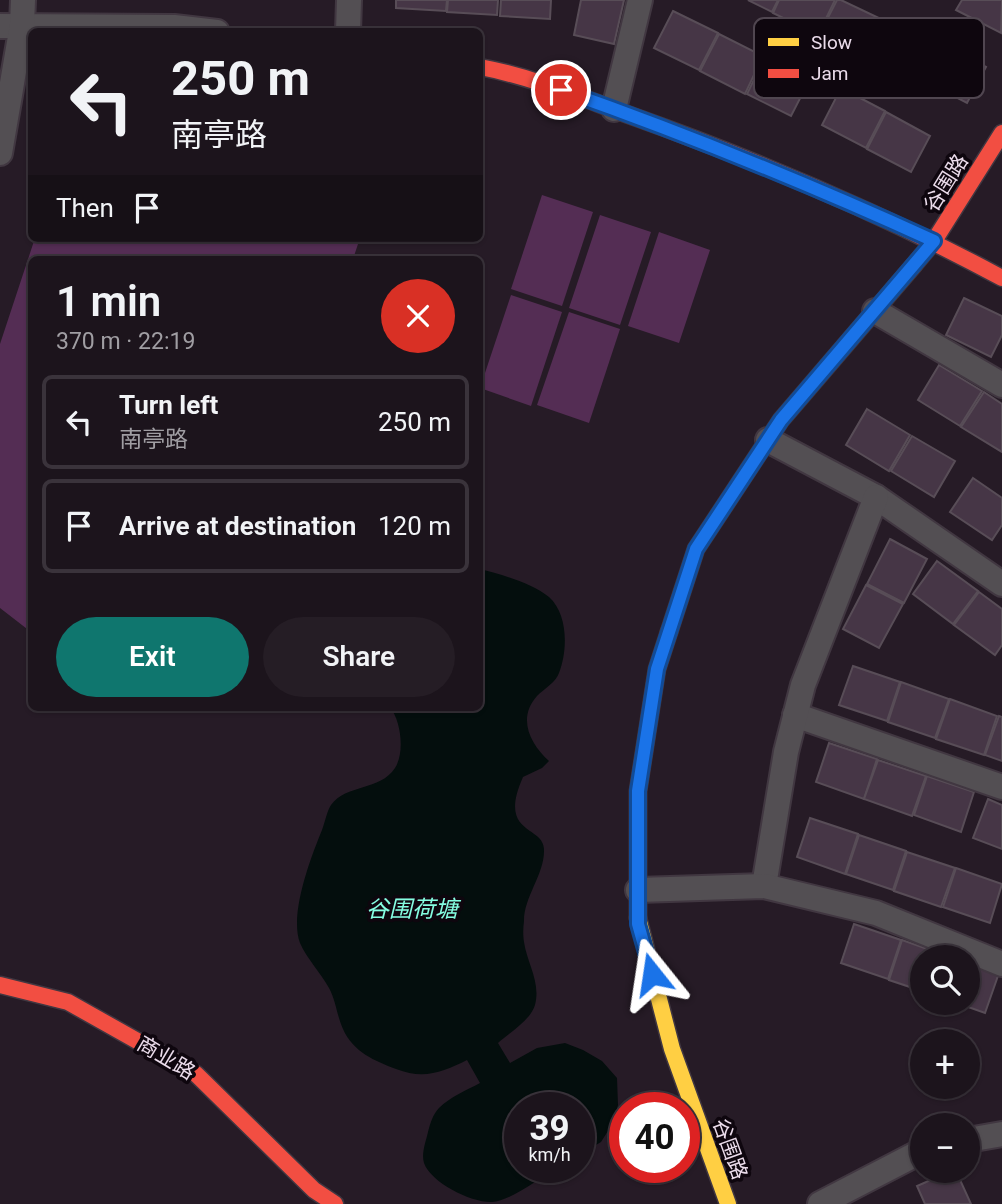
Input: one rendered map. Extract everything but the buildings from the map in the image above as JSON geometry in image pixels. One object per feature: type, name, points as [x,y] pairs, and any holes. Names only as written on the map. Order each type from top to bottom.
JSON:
[{"type":"street","points":[[0,153],[11,25],[23,0]]},
{"type":"street","points":[[348,28],[349,0]]},
{"type":"street","points":[[614,109],[640,0]]},
{"type":"street","points":[[11,25],[183,28]]},
{"type":"street","points":[[483,68],[508,72],[614,109],[787,175],[934,241],[1002,278]]},
{"type":"street","name":"谷围路","points":[[728,1204],[672,1049],[638,924],[638,791],[657,669],[696,549],[781,420],[934,241],[1002,133]]},
{"type":"street","points":[[875,310],[1002,385]]},
{"type":"street","points":[[768,440],[876,497],[1002,584]]},
{"type":"street","points":[[764,886],[786,752],[803,685],[876,497]]},
{"type":"street","points":[[796,715],[1002,787]]},
{"type":"street","points":[[638,890],[764,886],[876,913],[1002,964]]},
{"type":"street","name":"商业路","points":[[0,985],[68,1002],[196,1074],[311,1197],[335,1204]]},
{"type":"street","points":[[980,1138],[1002,1134]]},
{"type":"street","points":[[820,1204],[910,1157]]},
{"type":"shaded area","points":[[542,195],[593,212],[562,306],[511,289]]},
{"type":"shaded area","points":[[600,215],[651,232],[620,325],[569,308]]},
{"type":"shaded area","points":[[659,232],[710,250],[679,343],[628,326]]},
{"type":"shaded area","points":[[34,242],[359,242],[354,256],[29,256]]},
{"type":"shaded area","points":[[28,259],[28,630],[0,608],[0,344]]},
{"type":"shaded area","points":[[511,295],[562,312],[531,406],[483,389],[483,379]]},
{"type":"shaded area","points":[[569,312],[620,329],[589,423],[537,405]]},
{"type":"water","name":"谷围荷塘","points":[[483,570],[525,583],[542,592],[555,604],[563,622],[565,643],[562,664],[553,682],[531,704],[527,722],[536,747],[549,761],[542,768],[523,777],[516,796],[515,809],[523,826],[542,841],[544,849],[541,867],[527,903],[523,926],[524,942],[535,980],[535,1005],[529,1016],[498,1043],[510,1063],[537,1048],[565,1043],[583,1050],[602,1061],[617,1078],[618,1092],[609,1092],[609,1129],[601,1142],[595,1146],[595,1092],[504,1092],[504,1183],[533,1183],[500,1201],[474,1199],[453,1190],[435,1178],[423,1159],[429,1129],[437,1110],[453,1097],[480,1083],[467,1060],[441,1071],[416,1074],[380,1063],[365,1055],[347,1037],[326,982],[303,949],[297,931],[303,886],[328,810],[337,798],[381,781],[395,768],[401,745],[393,711],[483,711]]},
{"type":"traffic: slow","points":[[669,632],[696,549],[781,420],[914,265]]},
{"type":"traffic: slow","points":[[638,918],[672,1049],[728,1204]]},
{"type":"traffic: jam","points":[[483,68],[557,88],[774,170],[866,210],[1002,278]]},
{"type":"traffic: jam","points":[[914,265],[934,241],[1002,133]]},
{"type":"traffic: jam","points":[[638,918],[638,791],[657,669],[669,632]]},
{"type":"traffic: jam","points":[[0,985],[68,1002],[196,1074],[314,1190],[335,1204]]},
{"type":"route","points":[[561,90],[666,127],[787,175],[934,241],[781,420],[696,549],[657,669],[638,791],[638,924],[652,974]]}]
